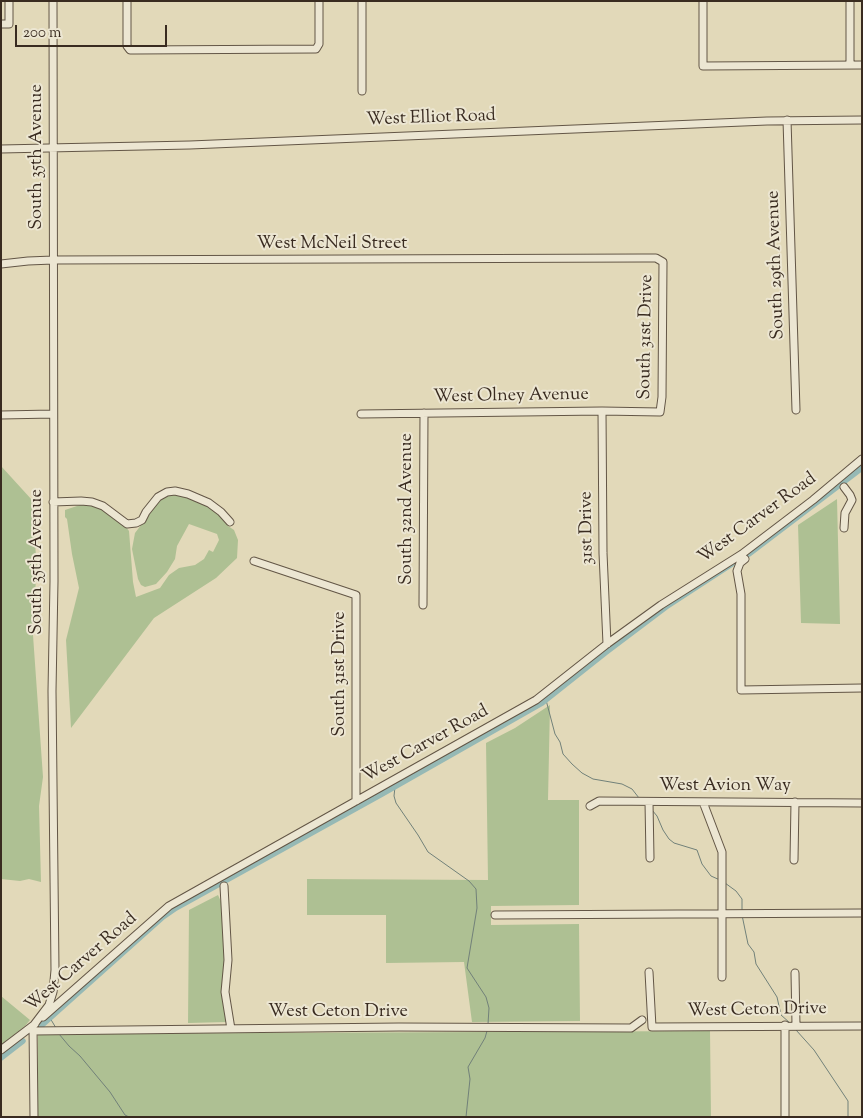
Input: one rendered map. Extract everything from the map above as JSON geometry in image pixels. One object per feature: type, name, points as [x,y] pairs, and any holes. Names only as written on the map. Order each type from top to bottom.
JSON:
[{"type":"street","points":[[5,24],[9,1]]},
{"type":"street","name":"South 35th Avenue","points":[[33,1029],[48,1005],[53,992],[55,970],[52,691],[53,1]]},
{"type":"street","points":[[127,1],[127,42],[128,48],[134,50],[313,50],[318,48],[319,44],[319,1]]},
{"type":"street","points":[[362,1],[362,91]]},
{"type":"street","points":[[703,1],[704,66],[862,65]]},
{"type":"street","points":[[850,1],[850,65]]},
{"type":"street","name":"West Elliot Road","points":[[1,149],[200,144],[787,120],[862,120]]},
{"type":"street","name":"South 29th Avenue","points":[[787,120],[796,410]]},
{"type":"street","name":"West McNeil Street","points":[[2,262],[53,260],[643,258],[656,258],[663,262]]},
{"type":"street","name":"South 31st Drive","points":[[660,412],[662,397],[663,262]]},
{"type":"street","name":"31st Drive","points":[[602,412],[603,553],[607,644]]},
{"type":"street","name":"West Olney Avenue","points":[[362,414],[660,412]]},
{"type":"street","name":"South 32nd Avenue","points":[[422,605],[424,413]]},
{"type":"street","points":[[1,415],[53,414]]},
{"type":"street","name":"West Carver Road","points":[[1,1050],[33,1029],[169,906],[237,866],[536,700],[607,644],[661,605],[742,554],[862,459]]},
{"type":"street","points":[[844,487],[852,500],[845,513],[844,528]]},
{"type":"street","points":[[53,502],[92,502],[103,506],[127,524],[142,520],[158,497],[167,492],[175,491],[209,503],[230,522]]},
{"type":"street","points":[[745,559],[740,563],[737,571],[741,594],[741,690],[862,688]]},
{"type":"street","name":"South 31st Drive","points":[[254,560],[356,595],[356,801]]},
{"type":"street","name":"West Avion Way","points":[[590,806],[599,801],[862,803]]},
{"type":"street","points":[[649,802],[650,858]]},
{"type":"street","points":[[704,802],[722,852],[722,977]]},
{"type":"street","points":[[794,860],[795,802]]},
{"type":"street","points":[[224,886],[228,960],[225,992],[231,1029]]},
{"type":"street","points":[[495,915],[862,913]]},
{"type":"street","name":"West Ceton Drive","points":[[649,972],[652,1027],[862,1026]]},
{"type":"street","points":[[795,973],[796,1025]]},
{"type":"street","name":"West Ceton Drive","points":[[33,1029],[626,1028],[634,1026],[642,1020]]},
{"type":"street","points":[[785,1025],[785,1117]]},
{"type":"street","points":[[33,1029],[34,1117]]},
{"type":"green space","points":[[1,466],[32,500],[37,571],[32,621],[43,777],[39,806],[41,882],[29,879],[20,881],[1,879]]},
{"type":"green space","points":[[170,495],[183,495],[210,507],[220,515],[228,526],[234,530],[238,540],[237,558],[216,578],[154,618],[71,728],[66,640],[79,588],[65,510],[80,505],[102,508],[126,527],[129,531],[136,597],[160,588],[169,575],[179,568],[195,565],[204,559],[209,550],[213,552],[219,540],[217,534],[189,524],[177,546],[175,559],[167,572],[156,584],[145,587],[141,585],[132,549],[135,533],[160,500]]},
{"type":"green space","points":[[837,499],[840,624],[801,623],[798,525]]},
{"type":"green space","points":[[550,705],[548,800],[579,800],[579,905],[491,906],[491,925],[579,924],[580,1021],[472,1022],[464,962],[386,963],[386,915],[307,915],[307,879],[488,880],[486,743],[515,728]]},
{"type":"green space","points":[[218,895],[222,904],[227,1022],[188,1023],[189,910]]},
{"type":"green space","points":[[1,996],[30,1020],[1,1045]]},
{"type":"green space","points":[[710,1031],[711,1117],[38,1117],[38,1034]]},
{"type":"waterway","points":[[749,554],[862,468]]},
{"type":"waterway","points":[[40,1027],[163,917],[176,908],[542,703],[666,607],[732,564]]},
{"type":"waterway","points":[[546,700],[555,734],[560,742],[563,754],[572,764],[582,773],[593,779],[622,784],[632,789],[639,798]]},
{"type":"waterway","points":[[395,787],[394,796],[396,803],[428,852],[469,881],[476,889],[477,908],[467,968],[486,997],[489,1008],[488,1024]]},
{"type":"waterway","points":[[652,810],[669,839],[674,843],[697,850],[702,864],[711,876],[720,880]]},
{"type":"waterway","points":[[725,883],[736,891],[742,899],[742,911]]},
{"type":"waterway","points":[[742,915],[748,944],[754,952],[756,964],[777,997],[781,1015],[790,1023]]},
{"type":"waterway","points":[[50,1018],[56,1028]]},
{"type":"waterway","points":[[796,1030],[814,1050],[848,1101],[848,1117]]},
{"type":"waterway","points":[[466,1117],[470,1079],[468,1067],[487,1031]]},
{"type":"waterway","points":[[59,1034],[80,1056],[110,1092],[125,1115],[129,1117]]},
{"type":"waterway","points":[[1,1058],[23,1041]]}]
